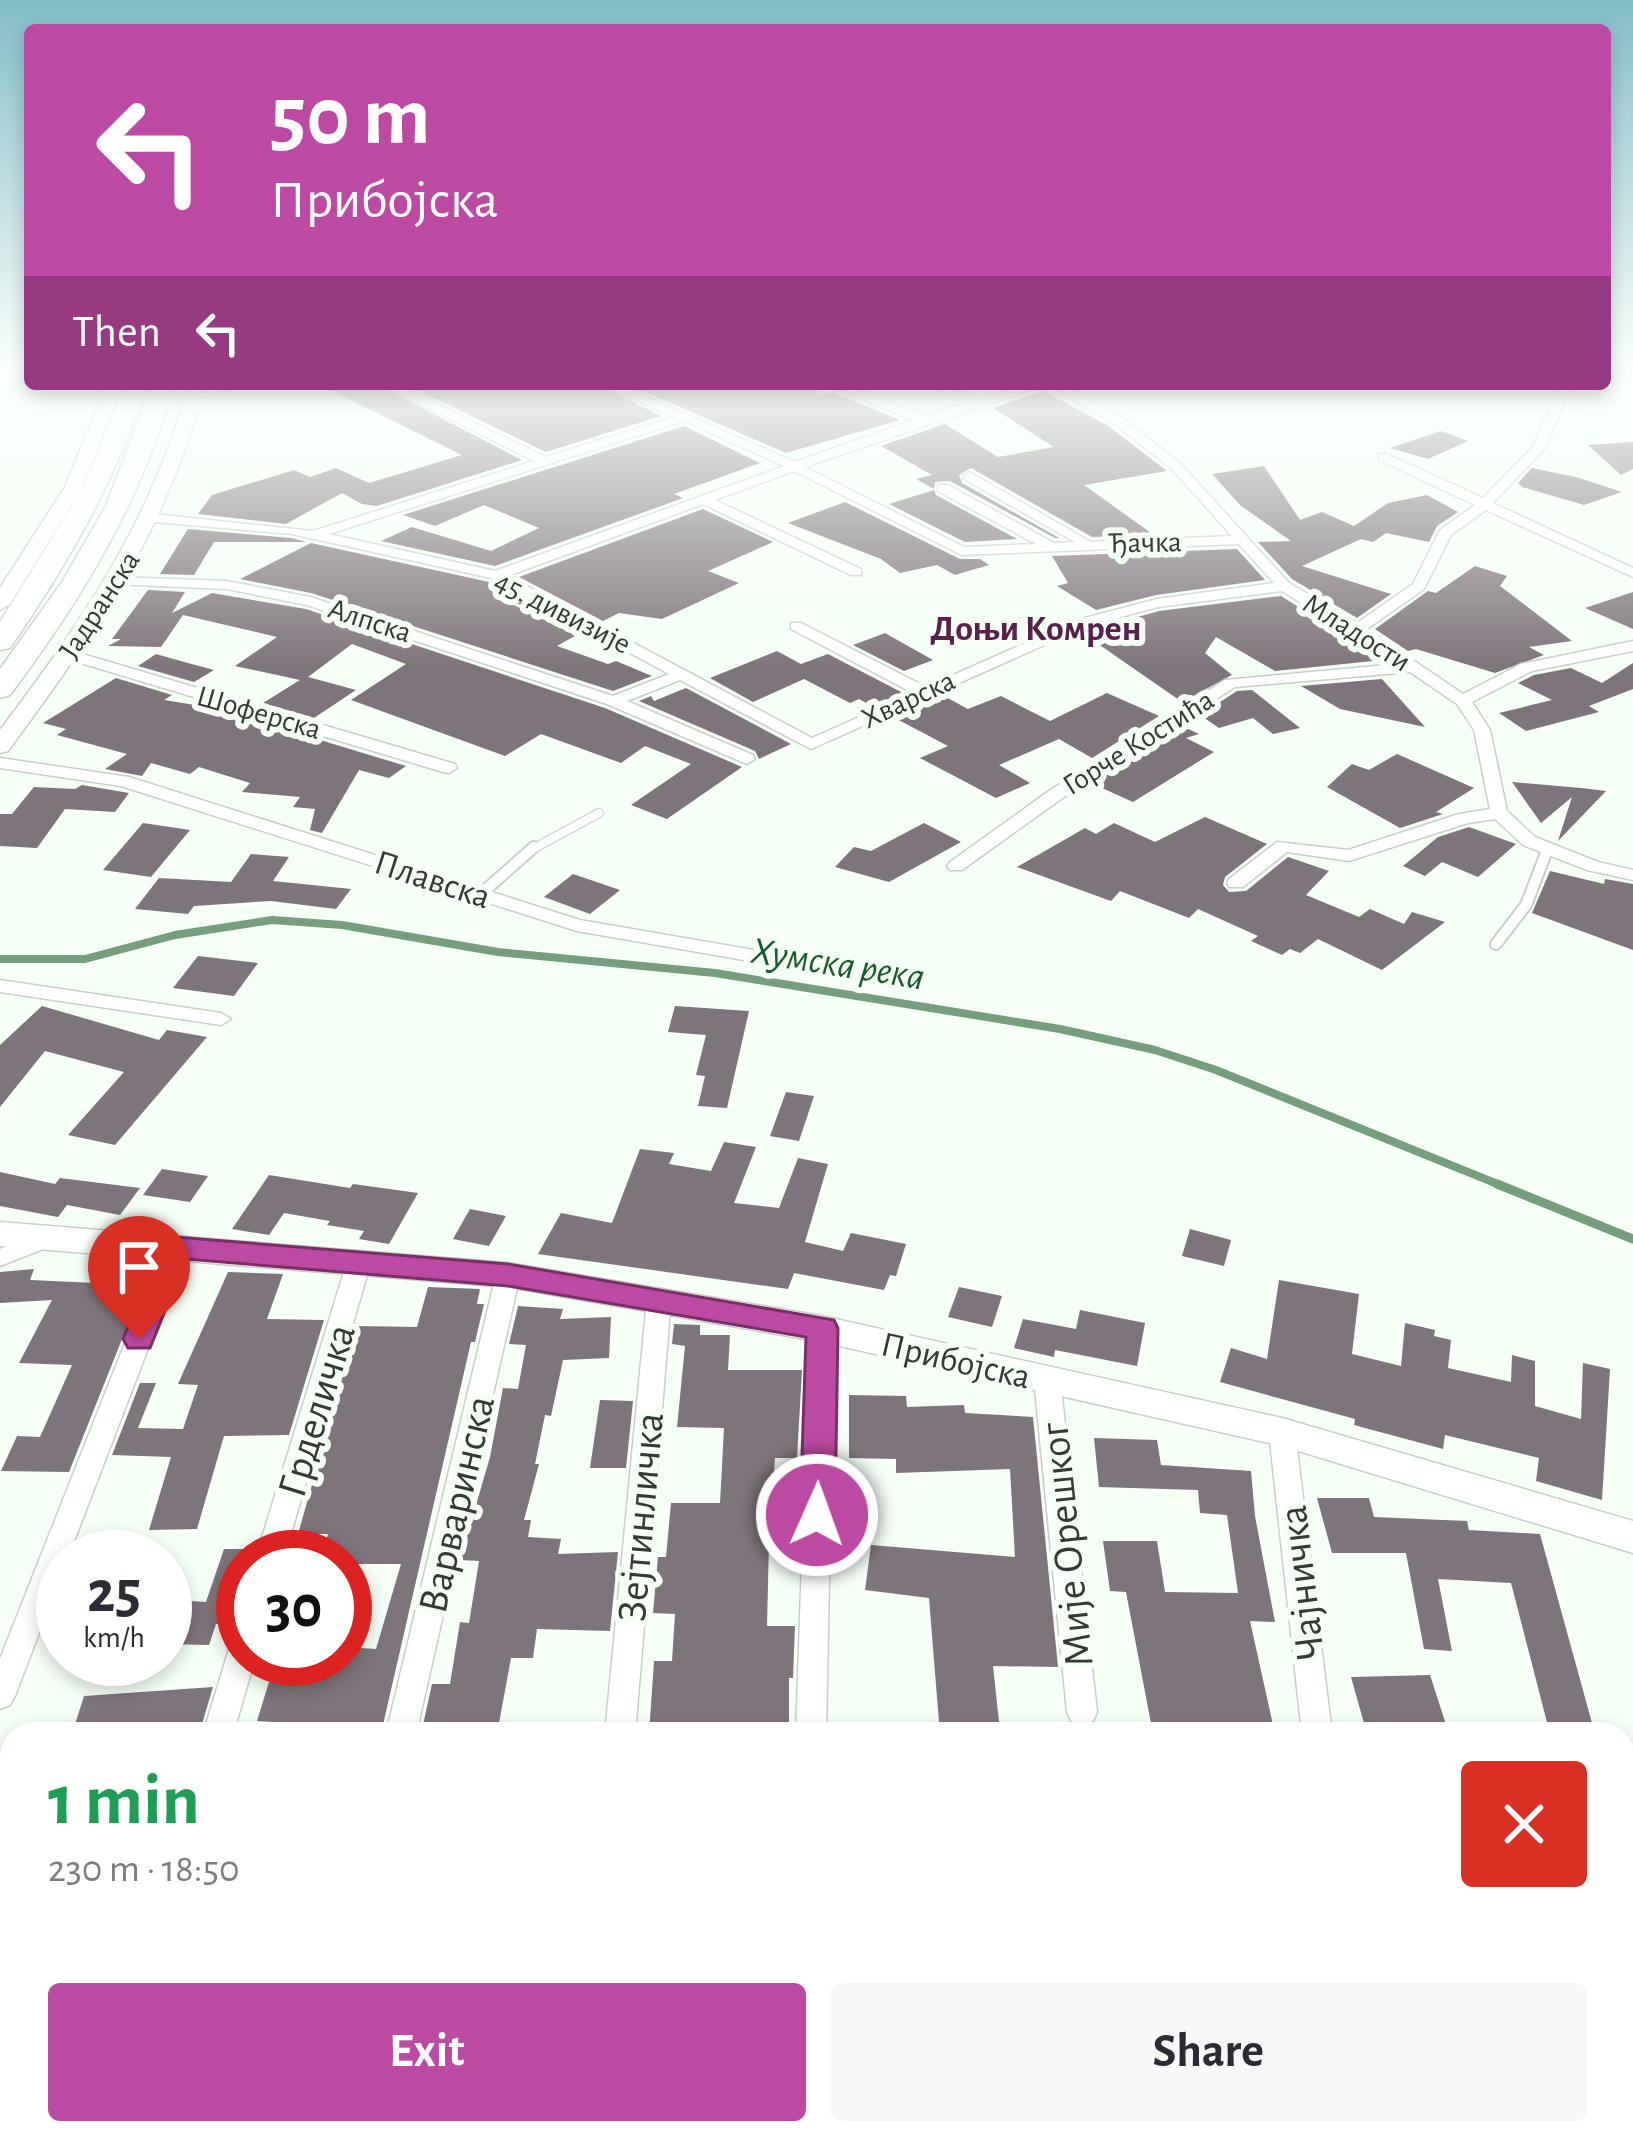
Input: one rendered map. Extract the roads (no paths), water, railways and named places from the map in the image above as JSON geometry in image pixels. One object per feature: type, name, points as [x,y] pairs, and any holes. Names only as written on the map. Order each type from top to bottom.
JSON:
[{"type":"highway","points":[[0,641],[49,572],[103,469]]},
{"type":"highway","points":[[0,689],[76,581],[135,469]]},
{"type":"street","points":[[0,604],[81,469]]},
{"type":"street","name":"Јадранска","points":[[0,746],[118,581],[154,518],[173,469]]},
{"type":"street","points":[[316,534],[516,469]]},
{"type":"street","points":[[496,574],[784,469]]},
{"type":"street","name":"Ђачка","points":[[798,469],[952,548],[973,552],[1084,543],[1241,540]]},
{"type":"street","name":"Младости","points":[[1176,469],[1284,586],[1357,628],[1463,701]]},
{"type":"street","points":[[1409,469],[1633,573]]},
{"type":"street","points":[[1357,628],[1419,586],[1445,533],[1485,504],[1519,469]]},
{"type":"street","points":[[969,476],[1084,543]]},
{"type":"street","points":[[943,488],[1048,545]]},
{"type":"street","points":[[702,499],[856,572]]},
{"type":"street","name":"45. дивизије","points":[[154,518],[316,534],[496,574],[811,744]]},
{"type":"street","name":"Алпска","points":[[118,581],[270,591],[613,701],[748,759]]},
{"type":"street","name":"Хварска","points":[[811,744],[1025,644],[1125,609],[1284,586]]},
{"type":"street","points":[[796,626],[924,692]]},
{"type":"street","points":[[1633,646],[1547,659],[1500,674],[1463,701],[1482,730],[1499,813],[1529,841],[1633,875]]},
{"type":"street","name":"Шоферска","points":[[69,655],[449,768]]},
{"type":"street","name":"Горче Костића","points":[[956,866],[1055,795],[1232,683],[1413,667]]},
{"type":"street","points":[[613,701],[682,674]]},
{"type":"street","name":"Плавска","points":[[0,763],[123,781],[577,925],[870,976]]},
{"type":"street","points":[[1236,883],[1283,846],[1349,856],[1465,818],[1499,813]]},
{"type":"street","points":[[0,986],[221,1019]]},
{"type":"street","name":"Прибојска","points":[[0,1234],[508,1275],[822,1328],[1282,1432],[1633,1538]]},
{"type":"street","name":"Прибојска","points":[[0,1258],[48,1238]]},
{"type":"street","points":[[0,1696],[175,1247]]},
{"type":"street","name":"Грделичка","points":[[279,1530],[359,1262]]},
{"type":"street","name":"Варваринска","points":[[404,1722],[508,1275]]},
{"type":"street","name":"Зејтинличка","points":[[621,1722],[658,1300]]},
{"type":"street","points":[[811,1722],[822,1328]]},
{"type":"street","name":"Мије Орешког","points":[[1047,1379],[1082,1712]]},
{"type":"street","name":"Чајничка","points":[[1282,1432],[1316,1722]]},
{"type":"street","points":[[222,1722],[232,1686]]},
{"type":"lane","points":[[482,893],[541,841],[598,813]]},
{"type":"lane","points":[[1496,944],[1526,905],[1548,848]]},
{"type":"waterway","name":"Хумска река","points":[[0,959],[85,959],[175,935],[272,920],[342,925],[498,952],[715,973],[1060,1029],[1155,1050],[1216,1070],[1505,1187]]},
{"type":"waterway","name":"Хумска река","points":[[1497,1184],[1633,1239]]},
{"type":"district","name":"Доњи Комрен","points":[[1036,627]]}]
